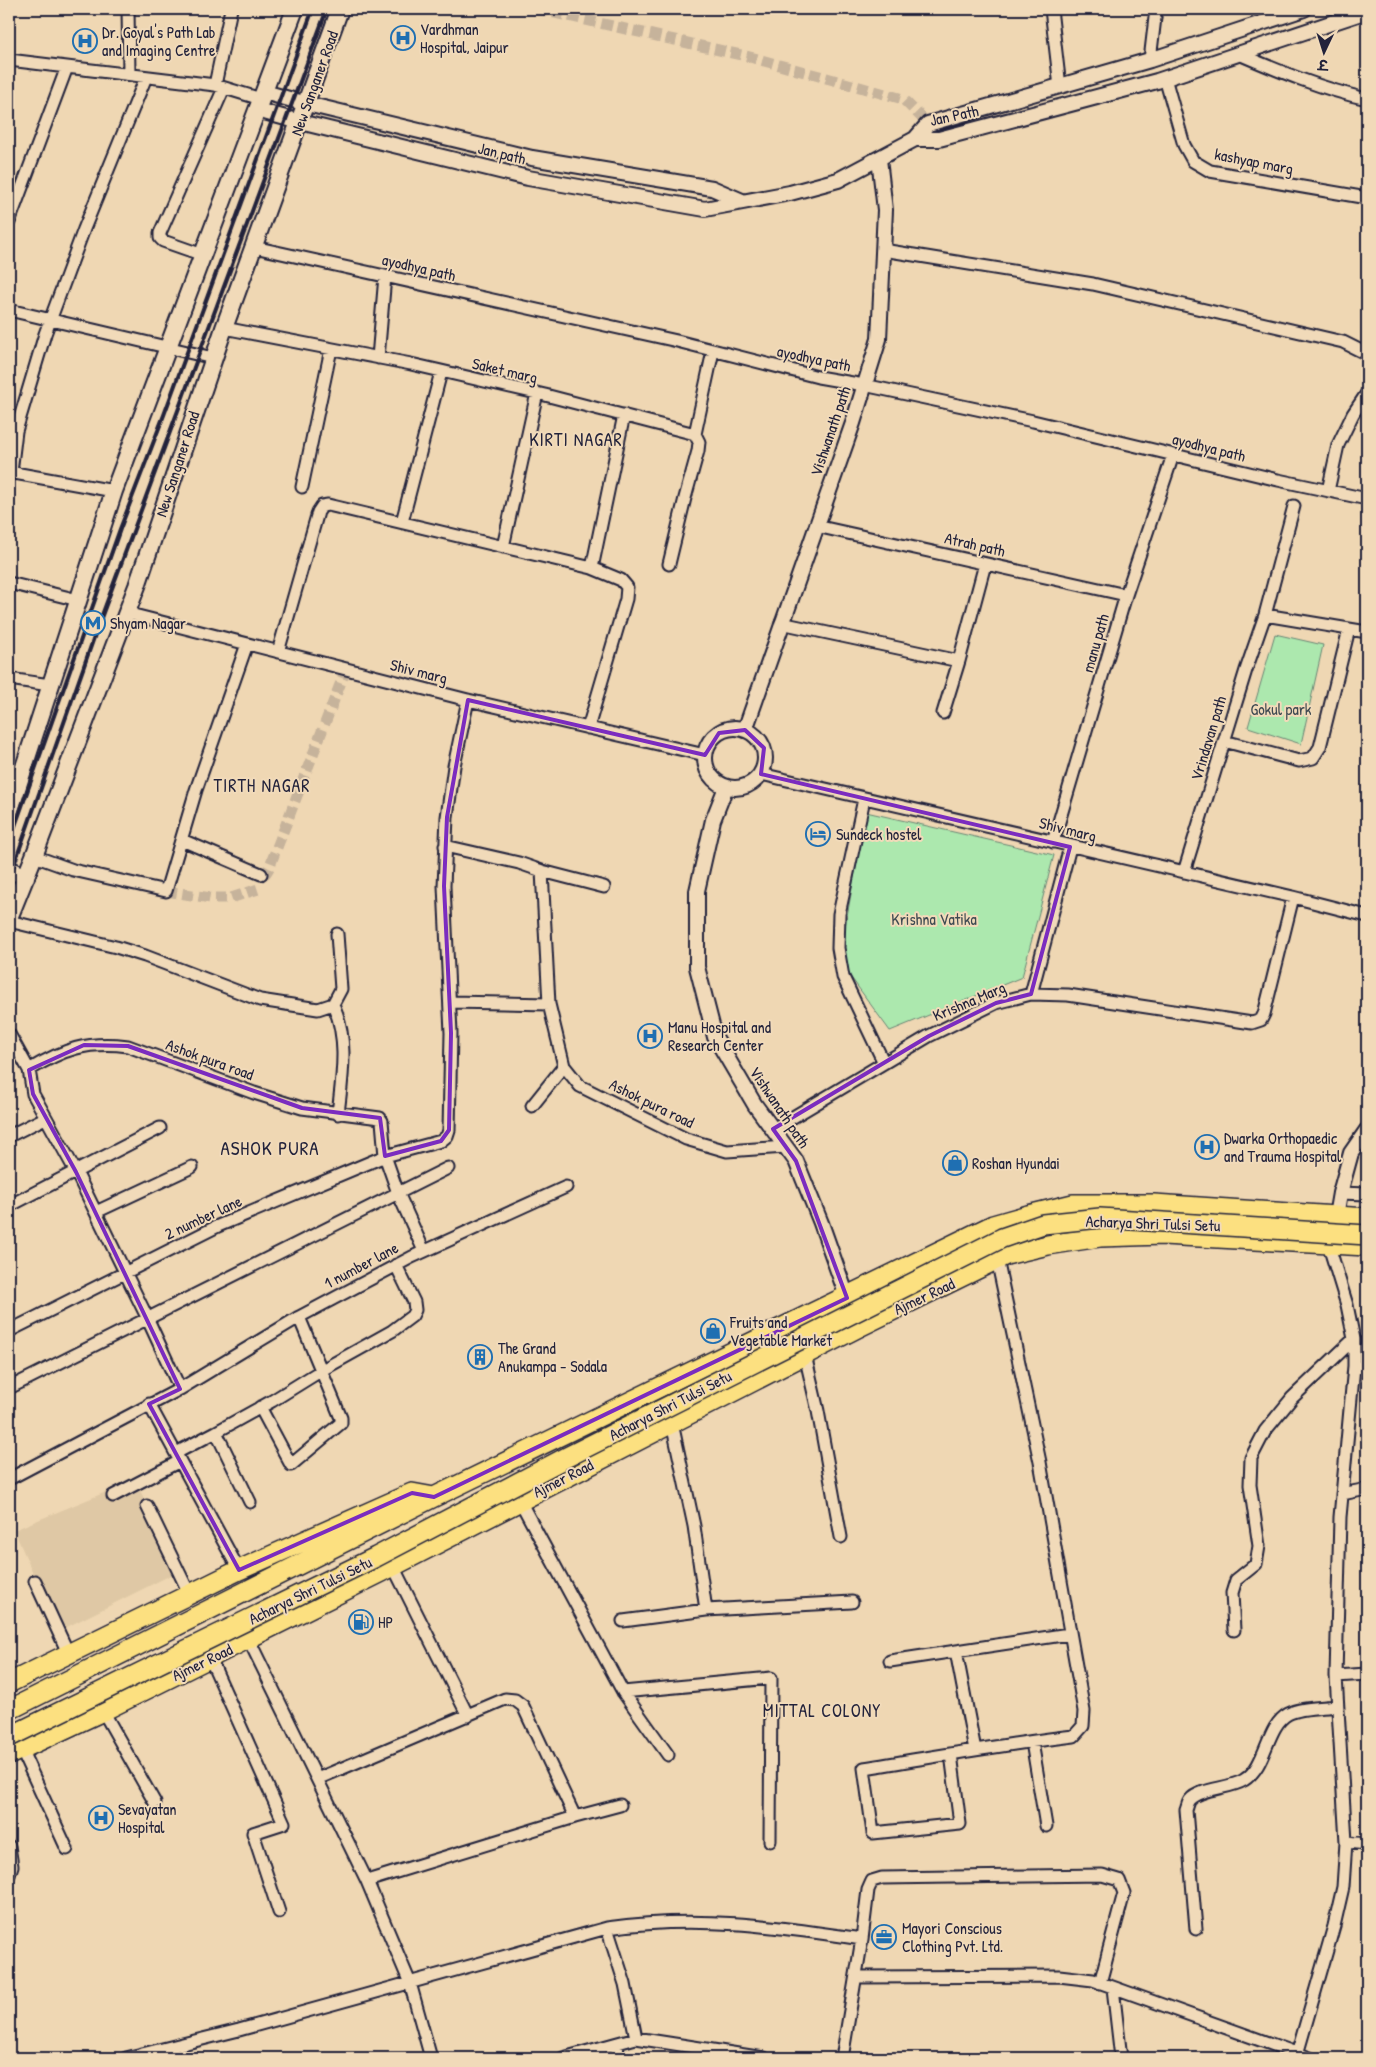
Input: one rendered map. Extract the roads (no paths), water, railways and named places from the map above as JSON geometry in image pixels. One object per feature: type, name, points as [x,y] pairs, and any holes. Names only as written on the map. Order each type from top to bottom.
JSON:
[{"type":"highway","name":"Ajmer Road","points":[[434,1497],[994,1225],[1028,1214],[1073,1204],[1154,1204],[1367,1218]]},
{"type":"highway","name":"Acharya Shri Tulsi Setu","points":[[13,1747],[576,1453],[1002,1238],[1043,1224],[1100,1218],[1367,1234]]},
{"type":"highway","name":"Ajmer Road","points":[[13,1747],[103,1712],[393,1566],[859,1327],[1006,1255],[1048,1245],[1100,1237],[1163,1235],[1367,1246]]},
{"type":"highway","points":[[9,1683],[240,1570],[412,1493],[434,1497]]},
{"type":"highway","name":"Acharya Shri Tulsi Setu","points":[[9,1710],[434,1497]]},
{"type":"main road","points":[[9,813],[114,491],[295,9]]},
{"type":"main road","name":"New Sanganer Road","points":[[9,918],[137,586],[213,358],[340,9]]},
{"type":"main road","points":[[9,870],[26,877]]},
{"type":"street","points":[[128,9],[129,74]]},
{"type":"street","points":[[203,255],[163,241],[160,238],[160,233],[219,87],[231,9]]},
{"type":"street","points":[[1052,9],[1060,87]]},
{"type":"street","points":[[1150,60],[1156,9]]},
{"type":"street","name":"Jan Path","points":[[915,139],[928,124],[1150,60],[1304,9]]},
{"type":"street","name":"Jan Path","points":[[915,139],[939,139],[1165,78],[1365,13]]},
{"type":"street","points":[[1239,54],[1291,76],[1367,99]]},
{"type":"street","points":[[9,60],[146,76],[219,87],[260,100]]},
{"type":"street","points":[[9,222],[67,67]]},
{"type":"street","points":[[114,491],[10,472],[16,431],[50,320],[146,76]]},
{"type":"street","name":"kashyap marg","points":[[1165,78],[1184,145],[1193,161],[1210,172],[1367,198]]},
{"type":"street","name":"Jan path","points":[[260,100],[307,104],[532,158],[712,188],[742,201]]},
{"type":"street","name":"Jan path","points":[[260,100],[300,122],[528,178],[705,210],[742,201],[790,193],[838,180],[915,139]]},
{"type":"street","name":"Vishwanath path","points":[[745,730],[879,339],[885,210],[879,159]]},
{"type":"street","name":"ayodhya path","points":[[254,247],[677,341],[713,352],[818,377],[864,385],[1034,422],[1367,500]]},
{"type":"street","points":[[883,250],[1093,284],[1343,342],[1367,354]]},
{"type":"street","points":[[378,358],[385,276]]},
{"type":"street","points":[[9,310],[213,358]]},
{"type":"street","name":"Saket marg","points":[[224,328],[378,358],[537,393],[695,434]]},
{"type":"street","points":[[302,487],[331,349]]},
{"type":"street","points":[[669,564],[684,498],[698,451],[699,442],[695,434],[713,352]]},
{"type":"street","points":[[402,522],[441,372]]},
{"type":"street","points":[[503,547],[537,393]]},
{"type":"street","points":[[1328,491],[1338,445],[1353,414],[1367,393]]},
{"type":"street","points":[[592,568],[624,415]]},
{"type":"street","name":"manu path","points":[[1053,842],[1126,595],[1173,455]]},
{"type":"street","points":[[278,652],[318,512],[322,506],[328,505],[592,568],[621,580],[627,587],[626,599],[588,728]]},
{"type":"street","name":"Vrindavan path","points":[[1184,872],[1246,670],[1265,615],[1294,506]]},
{"type":"street","name":"Atrah path","points":[[816,526],[1126,595]]},
{"type":"street","points":[[943,713],[985,564]]},
{"type":"street","points":[[9,583],[78,600]]},
{"type":"street","name":"Shiv marg","points":[[126,613],[468,700],[705,755]]},
{"type":"street","points":[[1265,615],[1367,632]]},
{"type":"street","points":[[782,623],[959,661]]},
{"type":"street","points":[[1224,741],[1299,761],[1313,758],[1320,748],[1349,628]]},
{"type":"street","points":[[34,856],[73,870],[166,891],[196,790],[247,644]]},
{"type":"street","points":[[9,679],[50,685]]},
{"type":"street","points":[[468,700],[454,766],[446,817],[444,886],[450,1002],[549,1004]]},
{"type":"street","points":[[732,728],[745,730],[757,737],[764,748],[765,762],[761,774],[754,782],[745,787],[726,787],[710,775],[705,755],[710,742],[719,733],[732,728]]},
{"type":"street","name":"Shiv marg","points":[[761,774],[1070,847],[1293,897],[1367,916]]},
{"type":"street","name":"Vishwanath path","points":[[726,787],[713,820],[697,891],[697,967],[714,1037],[755,1105],[796,1161],[824,1230],[859,1327]]},
{"type":"street","points":[[864,798],[839,914],[838,948],[843,977],[884,1062]]},
{"type":"street","points":[[182,840],[261,874]]},
{"type":"street","points":[[445,846],[519,863],[604,887]]},
{"type":"street","points":[[1031,994],[1070,847]]},
{"type":"street","points":[[532,1106],[564,1066],[549,1004],[542,871]]},
{"type":"street","name":"Krishna Marg","points":[[773,1129],[929,1036],[996,1003],[1031,994],[1068,995],[1252,1023],[1261,1020],[1293,897]]},
{"type":"street","points":[[9,921],[124,949],[260,1000],[318,1009],[334,1004]]},
{"type":"street","points":[[337,934],[341,989],[334,1004],[340,1020],[344,1058],[338,1114]]},
{"type":"street","name":"2 number lane","points":[[9,1331],[218,1226],[385,1156],[441,1141],[447,1136],[449,1130],[450,1002]]},
{"type":"street","points":[[9,1034],[29,1070],[33,1094],[96,1212],[148,1318],[180,1389]]},
{"type":"street","name":"Ashok pura road","points":[[29,1070],[49,1058],[84,1045],[106,1043],[128,1046],[294,1106],[338,1114],[380,1118],[382,1121],[385,1156]]},
{"type":"street","name":"Ashok pura road","points":[[564,1066],[580,1086],[686,1139],[728,1151],[786,1147]]},
{"type":"street","points":[[9,1136],[45,1118]]},
{"type":"street","points":[[9,1206],[160,1128]]},
{"type":"street","points":[[1336,1216],[1340,1193],[1352,1153],[1367,1130]]},
{"type":"street","points":[[385,1156],[398,1193],[424,1251]]},
{"type":"street","points":[[96,1212],[192,1167]]},
{"type":"street","points":[[9,1388],[448,1168]]},
{"type":"street","name":"1 number lane","points":[[149,1404],[180,1389],[299,1317],[424,1251],[566,1187]]},
{"type":"street","points":[[1340,1193],[1367,1194]]},
{"type":"street","points":[[1297,2055],[1336,1918],[1343,1887],[1346,1842],[1336,1676],[1340,1517],[1354,1366],[1354,1339],[1348,1305],[1328,1243]]},
{"type":"street","points":[[951,1754],[960,1824],[873,1833],[864,1768],[975,1750],[1074,1736],[1083,1726],[1084,1711],[1040,1462],[997,1260]]},
{"type":"street","points":[[113,1496],[216,1432],[392,1331],[412,1316],[415,1310],[414,1302],[396,1266]]},
{"type":"street","points":[[260,1407],[289,1464],[293,1465],[342,1421],[299,1317]]},
{"type":"street","points":[[1234,1630],[1232,1593],[1236,1580],[1256,1564],[1259,1546],[1250,1485],[1251,1458],[1265,1431],[1292,1398],[1354,1339]]},
{"type":"street","points":[[805,1355],[818,1411],[841,1537]]},
{"type":"street","points":[[1354,1366],[1367,1370]]},
{"type":"street","points":[[9,1479],[149,1404],[240,1570]]},
{"type":"street","points":[[672,1423],[694,1526],[706,1610]]},
{"type":"street","points":[[216,1432],[250,1502]]},
{"type":"street","points":[[1342,1494],[1367,1489]]},
{"type":"street","points":[[520,1501],[624,1692],[668,1755]]},
{"type":"street","points":[[147,1506],[190,1595]]},
{"type":"street","points":[[393,1566],[468,1716]]},
{"type":"street","points":[[35,1581],[68,1654]]},
{"type":"street","points":[[623,1620],[706,1610],[852,1602]]},
{"type":"street","points":[[890,1661],[1069,1634]]},
{"type":"street","points":[[248,1638],[367,1881],[410,1983],[431,2058]]},
{"type":"street","points":[[956,1651],[975,1750]]},
{"type":"street","points":[[210,1658],[284,1824],[253,1833],[279,1912]]},
{"type":"street","points":[[1336,1676],[1367,1674]]},
{"type":"street","points":[[624,1692],[772,1678],[770,1841]]},
{"type":"street","points":[[317,1779],[505,1699],[515,1700],[523,1706],[575,1817]]},
{"type":"street","points":[[1196,1929],[1186,1810],[1190,1799],[1202,1793],[1230,1787],[1244,1780],[1255,1771],[1276,1727],[1287,1715],[1301,1710],[1337,1706]]},
{"type":"street","points":[[103,1712],[155,1803]]},
{"type":"street","points":[[1032,1742],[1046,1826]]},
{"type":"street","points":[[13,1747],[67,1849]]},
{"type":"street","points":[[367,1881],[620,1805]]},
{"type":"street","points":[[1346,1842],[1367,1844]]},
{"type":"street","points":[[9,1846],[12,1866],[9,1875]]},
{"type":"street","points":[[842,2058],[862,1940],[868,1890],[872,1881],[882,1878],[1102,1875],[1118,1880],[1124,1893],[1100,1983]]},
{"type":"street","points":[[126,2058],[239,2030],[607,1928],[646,1922],[708,1921],[771,1926],[862,1940]]},
{"type":"street","points":[[607,1928],[625,1984],[636,2038]]},
{"type":"street","points":[[856,1977],[1059,1976],[1100,1983],[1297,2055],[1310,2058]]},
{"type":"street","points":[[1113,1988],[1121,2058]]},
{"type":"street","points":[[563,2058],[636,2038],[741,2056],[764,2058]]},
{"type":"street","points":[[618,2042],[618,2058]]},
{"type":"tunnel","points":[[537,9],[750,57],[903,99],[928,124],[939,139]]},
{"type":"tunnel","points":[[261,874],[266,873],[269,868],[346,669]]},
{"type":"tunnel","points":[[166,891],[211,898],[231,898],[258,889]]},
{"type":"railway","points":[[9,843],[120,529],[164,415],[313,9]]},
{"type":"railway","points":[[9,879],[98,626],[327,9]]},
{"type":"place","name":"Vardhman Hospital, Jaipur","points":[[403,38]]},
{"type":"place","name":"Dr. Goyal's Path Lab and Imaging Centre","points":[[85,41]]},
{"type":"place","name":"Shyam Nagar","points":[[93,623]]},
{"type":"place","name":"Sundeck hostel","points":[[818,834]]},
{"type":"place","name":"Manu Hospital and Research Center","points":[[650,1036]]},
{"type":"place","name":"Dwarka Orthopaedic and Trauma Hospital","points":[[1207,1147]]},
{"type":"place","name":"Roshan Hyundai","points":[[955,1163]]},
{"type":"place","name":"Fruits and Vegetable Market","points":[[713,1331]]},
{"type":"place","name":"The Grand Anukampa - Sodala","points":[[480,1357]]},
{"type":"place","name":"HP","points":[[361,1622]]},
{"type":"place","name":"Sevayatan Hospital","points":[[101,1818]]},
{"type":"place","name":"Mayori Conscious Clothing Pvt. Ltd.","points":[[884,1937]]},
{"type":"district","name":"KIRTI NAGAR","points":[[576,439]]},
{"type":"district","name":"TIRTH NAGAR","points":[[262,785]]},
{"type":"district","name":"ASHOK PURA","points":[[270,1148]]},
{"type":"district","name":"MITTAL COLONY","points":[[822,1710]]},
{"type":"park label","name":"Gokul park","points":[[1281,709]]},
{"type":"park label","name":"Krishna Vatika","points":[[934,919]]}]
